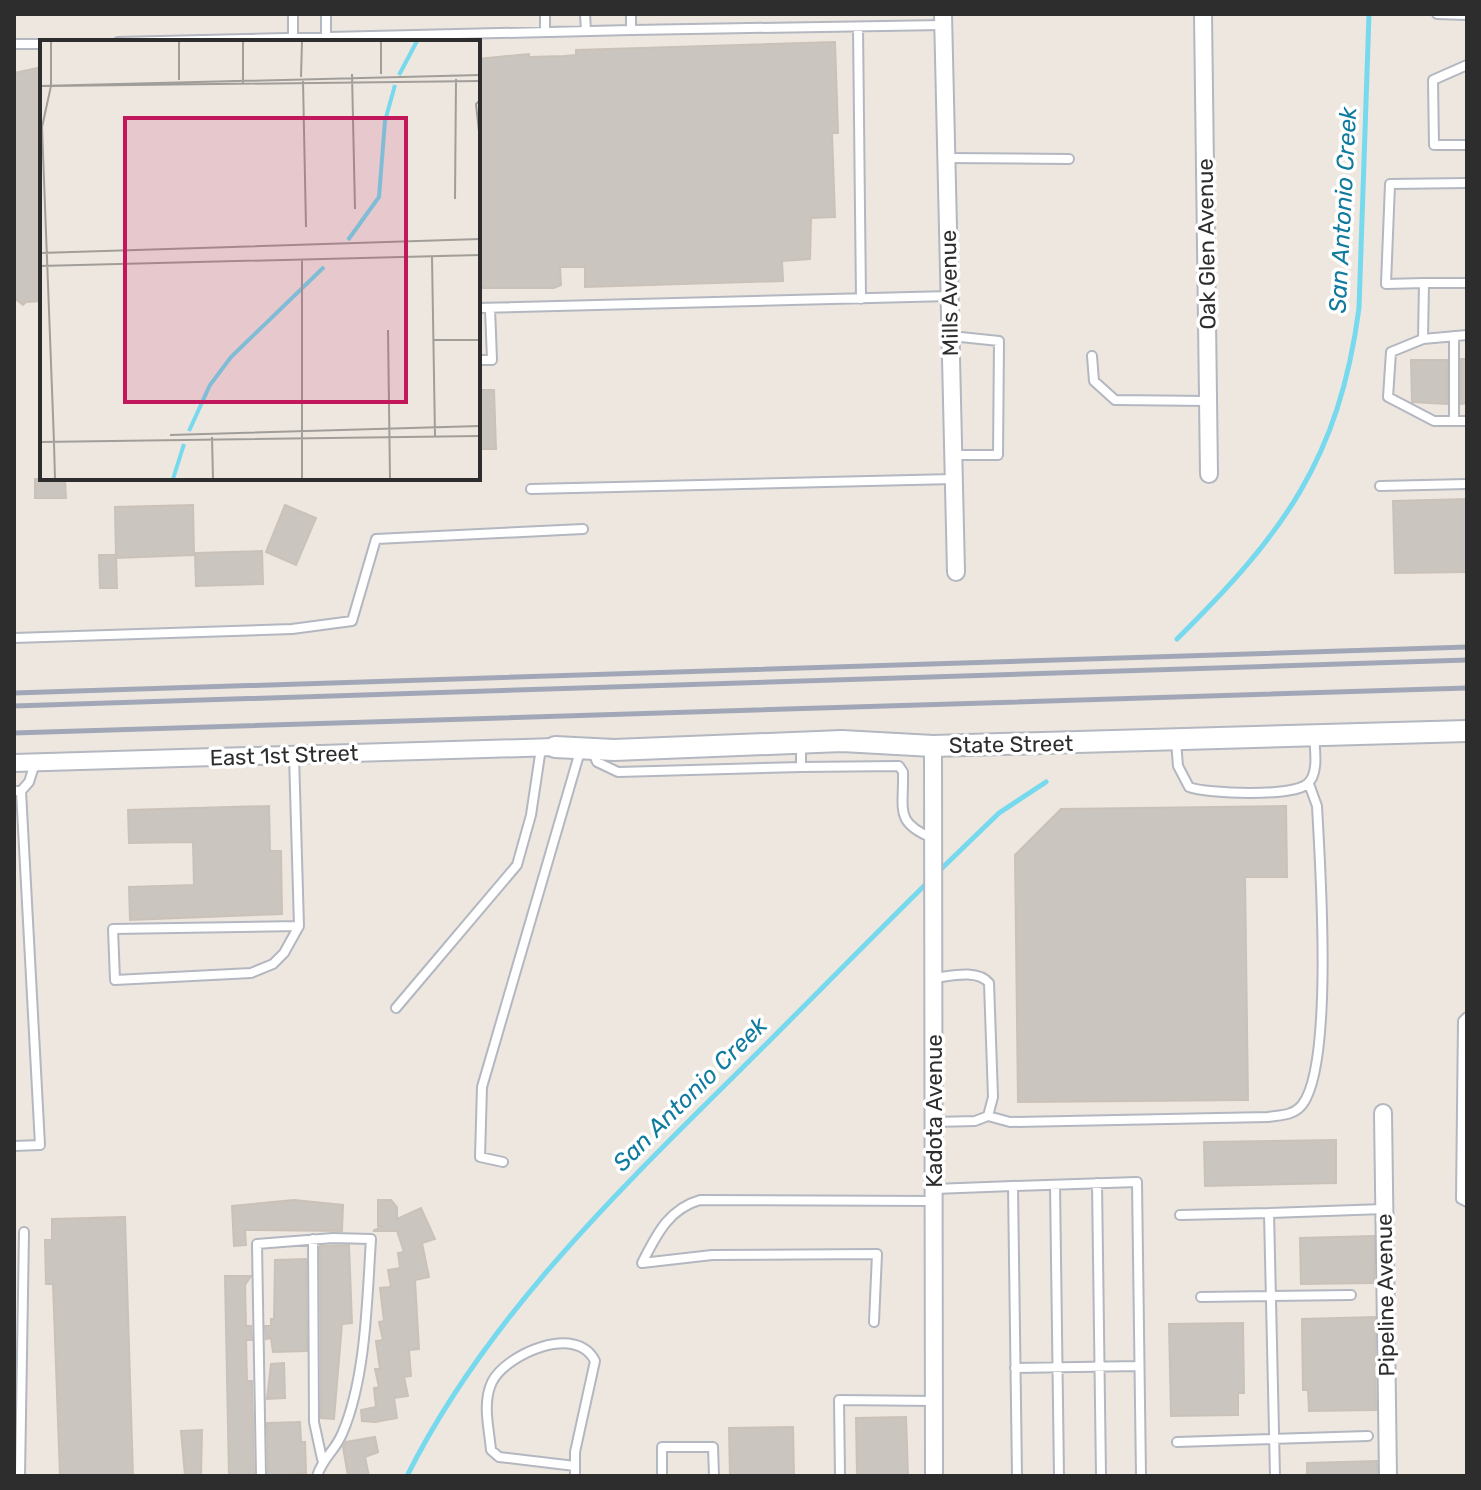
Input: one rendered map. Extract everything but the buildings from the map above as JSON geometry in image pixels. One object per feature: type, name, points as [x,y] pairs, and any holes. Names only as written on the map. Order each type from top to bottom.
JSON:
[{"type":"street","name":"Oak Glen Avenue","points":[[1203,14],[1209,474]]},
{"type":"street","name":"Mills Avenue","points":[[943,20],[956,572]]},
{"type":"street","name":"State Street","points":[[548,747],[662,748],[801,743],[933,746],[1467,731]]},
{"type":"street","name":"Kadota Avenue","points":[[933,746],[934,1476]]},
{"type":"street","name":"East 1st Street","points":[[14,763],[548,747]]},
{"type":"street","name":"Pipeline Avenue","points":[[1383,1113],[1388,1476]]},
{"type":"lane","points":[[293,14],[293,38]]},
{"type":"lane","points":[[326,14],[326,37]]},
{"type":"lane","points":[[545,14],[545,32]]},
{"type":"lane","points":[[585,14],[586,31]]},
{"type":"lane","points":[[631,14],[631,30]]},
{"type":"lane","points":[[896,14],[896,26]]},
{"type":"lane","points":[[1437,14],[1467,15]]},
{"type":"lane","points":[[206,40],[896,26],[943,20]]},
{"type":"lane","points":[[858,27],[861,299]]},
{"type":"lane","points":[[14,44],[40,44]]},
{"type":"lane","points":[[1467,65],[1433,80],[1434,145],[1467,145]]},
{"type":"lane","points":[[946,158],[1069,159]]},
{"type":"lane","points":[[1467,183],[1390,184],[1386,284],[1467,283]]},
{"type":"lane","points":[[1423,339],[1424,283]]},
{"type":"lane","points":[[480,308],[950,296]]},
{"type":"lane","points":[[480,360],[492,360],[490,308]]},
{"type":"lane","points":[[1467,335],[1423,339],[1391,352],[1388,397],[1434,421],[1467,421]]},
{"type":"lane","points":[[950,336],[999,341],[998,455],[953,455]]},
{"type":"lane","points":[[1454,336],[1454,421]]},
{"type":"lane","points":[[1092,356],[1094,381],[1115,400],[1208,401]]},
{"type":"lane","points":[[531,489],[954,479]]},
{"type":"lane","points":[[1380,486],[1467,484]]},
{"type":"lane","points":[[14,638],[292,629],[352,621],[376,539],[583,529]]},
{"type":"lane","points":[[1176,740],[1181,776],[1189,787],[1202,792],[1287,790],[1309,784],[1314,775],[1314,736]]},
{"type":"lane","points":[[801,743],[801,767]]},
{"type":"lane","points":[[710,746],[711,770]]},
{"type":"lane","points":[[396,1008],[517,865],[548,747]]},
{"type":"lane","points":[[662,748],[663,771]]},
{"type":"lane","points":[[586,749],[597,762],[618,772],[899,766],[903,772],[905,822],[910,829],[933,838]]},
{"type":"lane","points":[[503,1162],[480,1157],[482,1087],[586,749]]},
{"type":"lane","points":[[294,755],[299,926],[284,953],[273,964],[251,973],[115,980],[113,929],[299,926]]},
{"type":"lane","points":[[14,1146],[40,1145],[24,824],[18,791],[29,782],[35,762]]},
{"type":"lane","points":[[934,1122],[964,1122],[988,1116],[1010,1122],[1268,1117],[1291,1114],[1303,1104],[1314,1075],[1323,984],[1317,806],[1309,784]]},
{"type":"lane","points":[[14,824],[24,824]]},
{"type":"lane","points":[[934,978],[974,975],[983,976],[989,983],[993,1097],[988,1116]]},
{"type":"lane","points":[[1467,1017],[1463,1021],[1461,1199],[1467,1202]]},
{"type":"lane","points":[[874,1322],[877,1254],[801,1251],[712,1255],[642,1263],[659,1228],[686,1204],[700,1200],[934,1195],[1013,1186],[1137,1182],[1141,1476]]},
{"type":"lane","points":[[1097,1183],[1101,1476]]},
{"type":"lane","points":[[1055,1185],[1059,1476]]},
{"type":"lane","points":[[1013,1186],[1017,1476]]},
{"type":"lane","points":[[1180,1215],[1384,1209]]},
{"type":"lane","points":[[1269,1213],[1275,1476]]},
{"type":"lane","points":[[20,1476],[24,1232]]},
{"type":"lane","points":[[313,1239],[314,1422],[322,1459]]},
{"type":"lane","points":[[261,1476],[257,1244],[313,1239],[371,1239],[364,1346],[341,1436],[322,1459],[317,1476]]},
{"type":"lane","points":[[1201,1297],[1351,1295]]},
{"type":"lane","points":[[575,1466],[499,1457],[491,1450],[486,1399],[492,1382],[508,1361],[559,1343],[577,1343],[592,1354],[595,1361],[575,1452],[575,1466],[575,1476]]},
{"type":"lane","points":[[1015,1368],[1139,1366]]},
{"type":"lane","points":[[840,1476],[839,1400],[934,1401]]},
{"type":"lane","points":[[1177,1442],[1368,1436]]},
{"type":"lane","points":[[662,1476],[662,1447],[713,1447],[714,1476]]},
{"type":"waterway","name":"San Antonio Creek","points":[[1177,639],[1276,528],[1321,452],[1337,409],[1350,362],[1359,308],[1369,14]]},
{"type":"waterway","name":"San Antonio Creek","points":[[937,873],[999,813],[1046,782]]},
{"type":"waterway","name":"San Antonio Creek","points":[[407,1476],[437,1421],[471,1369],[548,1270],[634,1177],[927,883]]},
{"type":"railway","points":[[14,693],[1467,647]]},
{"type":"railway","points":[[14,706],[1467,660]]},
{"type":"railway","points":[[14,733],[1467,688]]}]
